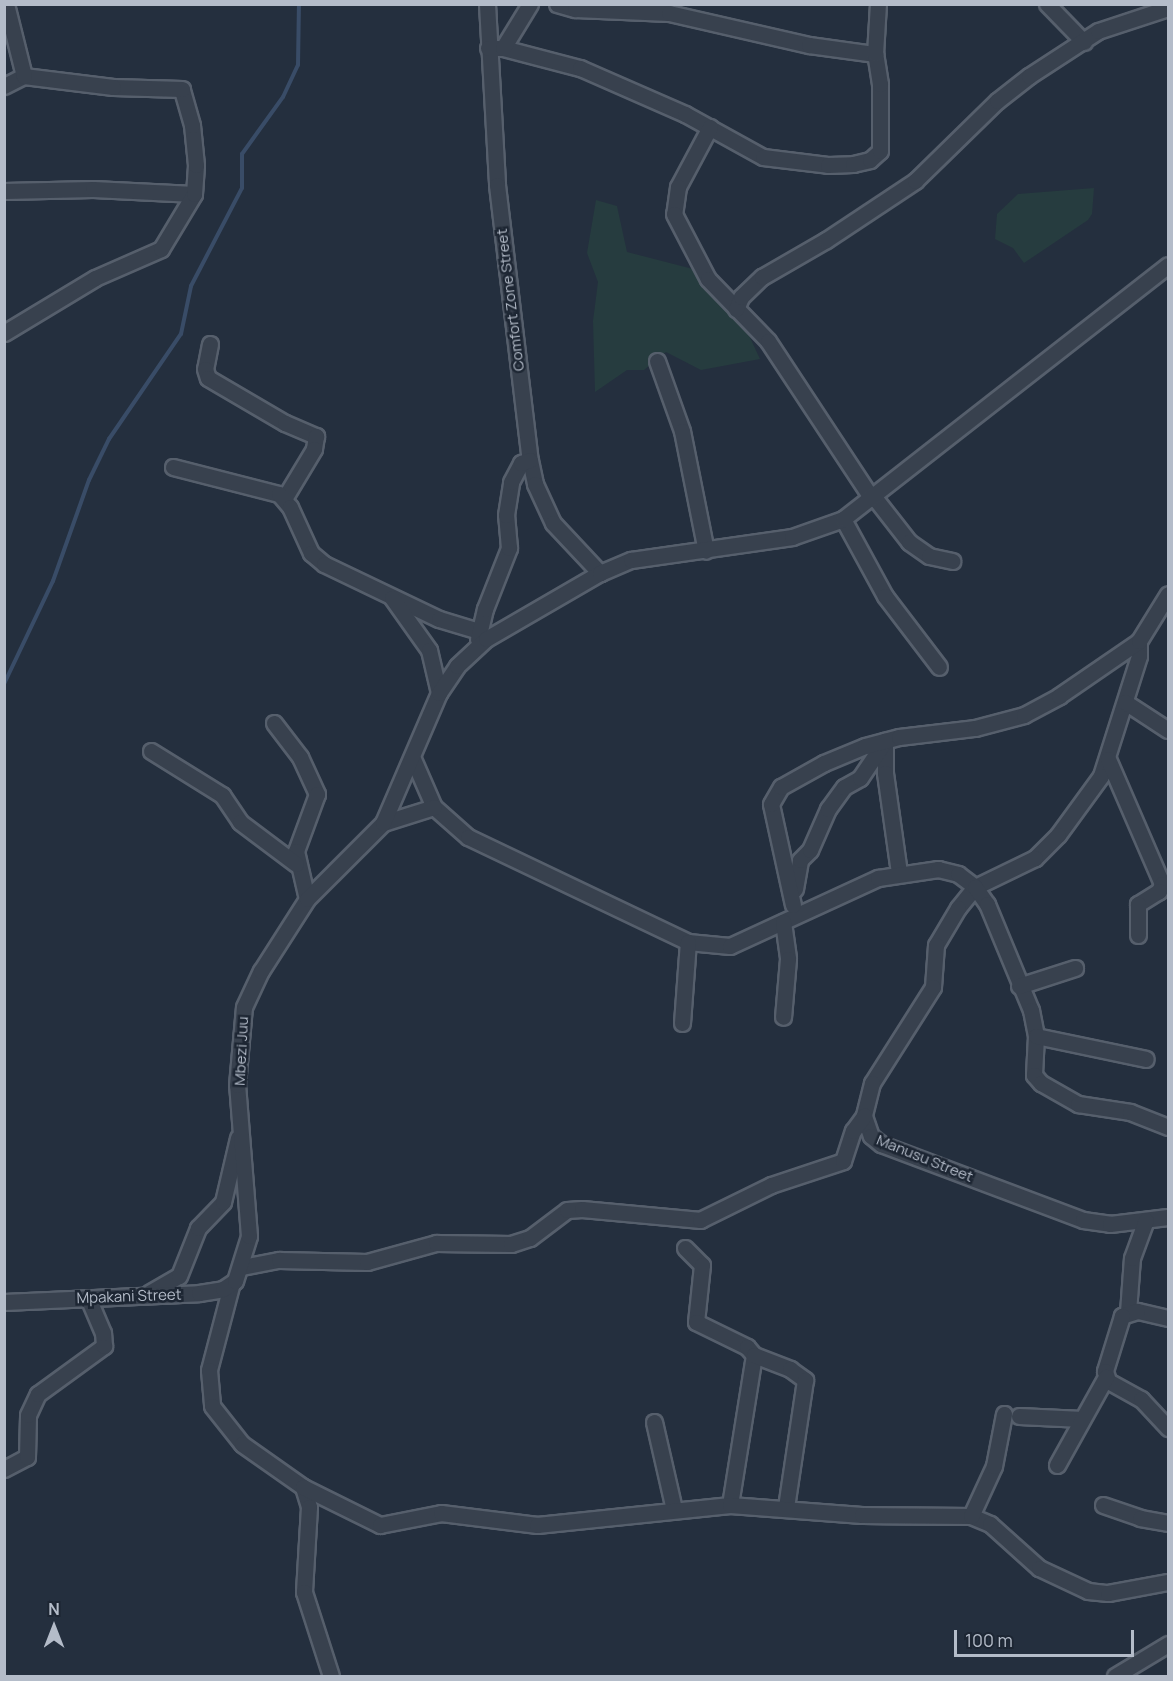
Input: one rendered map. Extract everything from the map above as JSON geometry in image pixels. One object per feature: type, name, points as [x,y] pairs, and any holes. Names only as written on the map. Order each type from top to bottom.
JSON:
[{"type":"street","points":[[6,4],[24,76]]},
{"type":"street","name":"Comfort Zone Street","points":[[486,4],[495,48],[497,185],[530,460],[535,484],[553,523],[600,573]]},
{"type":"street","points":[[530,4],[495,48],[580,68],[710,127],[770,159],[828,165],[870,160],[880,151],[880,84],[875,54],[878,4]]},
{"type":"street","points":[[557,4],[575,9],[669,13],[809,45],[875,54]]},
{"type":"street","points":[[1047,4],[1084,42]]},
{"type":"street","points":[[736,309],[741,297],[762,277],[892,198],[997,101],[1109,27],[1168,8]]},
{"type":"street","points":[[4,86],[24,76],[113,87],[182,89],[194,134],[194,194],[160,249],[95,278],[4,333]]},
{"type":"street","points":[[710,127],[678,187],[673,210],[708,279],[788,369],[873,498],[909,542],[929,556],[952,561]]},
{"type":"street","points":[[4,191],[93,189],[194,194]]},
{"type":"street","points":[[383,823],[413,759],[439,693],[457,666],[494,632],[600,573],[631,560],[706,551],[810,534],[843,519],[873,498],[1168,265]]},
{"type":"street","points":[[210,344],[205,369],[208,378],[285,423],[316,436],[314,449],[284,499]]},
{"type":"street","points":[[657,361],[682,431],[706,551]]},
{"type":"street","points":[[478,647],[479,631],[509,548],[506,515],[511,482],[521,463],[530,460]]},
{"type":"street","points":[[173,467],[225,483],[272,491],[284,499],[310,554],[340,574],[388,593],[439,619],[479,631]]},
{"type":"street","points":[[843,519],[885,596],[939,667]]},
{"type":"street","points":[[388,593],[429,650],[439,693]]},
{"type":"street","points":[[799,909],[771,804],[773,795],[824,763],[885,741],[975,728],[1024,715],[1059,696],[1139,641],[1168,594]]},
{"type":"street","points":[[975,887],[1035,858],[1093,790],[1108,759],[1139,656],[1139,641]]},
{"type":"street","points":[[1125,702],[1168,730]]},
{"type":"street","points":[[274,723],[300,757],[318,794],[312,813],[301,831],[296,864],[307,899]]},
{"type":"street","points":[[885,741],[886,780],[899,872]]},
{"type":"street","points":[[799,909],[800,860],[810,850],[828,809],[844,787],[860,778],[885,741]]},
{"type":"street","points":[[151,751],[222,795],[240,822],[296,864]]},
{"type":"street","points":[[413,759],[434,807],[451,826],[506,858],[688,942],[730,946],[783,922],[799,909],[862,884],[899,872],[948,870],[975,887],[987,904],[1018,986],[1031,1010],[1036,1036],[1034,1075],[1050,1090],[1078,1104],[1130,1112],[1168,1127]]},
{"type":"street","points":[[1108,759],[1162,884],[1159,891],[1138,904],[1138,935]]},
{"type":"street","points":[[383,823],[434,807]]},
{"type":"street","name":"Mbezi Juu","points":[[243,1267],[249,1218],[237,1052],[244,1007],[261,971],[307,899],[383,823]]},
{"type":"street","name":"Manusu Street","points":[[975,887],[936,945],[933,987],[873,1083],[864,1116],[871,1136],[881,1144],[1048,1208],[1110,1224],[1168,1217]]},
{"type":"street","points":[[783,922],[788,959],[783,1017]]},
{"type":"street","points":[[682,1023],[688,942]]},
{"type":"street","points":[[1018,986],[1075,968]]},
{"type":"street","points":[[1036,1036],[1146,1059]]},
{"type":"street","points":[[864,1116],[853,1131],[843,1161],[771,1185],[700,1220],[582,1209],[567,1210],[530,1238],[511,1244],[436,1243],[368,1262],[279,1260],[243,1267],[231,1286],[211,1360],[212,1406],[242,1444],[303,1487],[380,1525],[441,1513],[537,1525],[730,1505],[786,1507],[862,1515],[971,1516],[990,1524],[1039,1568],[1088,1591],[1108,1593],[1168,1582]]},
{"type":"street","points":[[141,1296],[172,1283],[179,1276],[198,1228],[223,1202],[241,1124]]},
{"type":"street","points":[[1058,1466],[1106,1377],[1105,1365],[1118,1322],[1128,1312],[1132,1258],[1146,1220]]},
{"type":"street","points":[[685,1248],[702,1265],[696,1322],[747,1347],[754,1355],[805,1380],[786,1507]]},
{"type":"street","name":"Mpakani Street","points":[[4,1302],[199,1293],[231,1286]]},
{"type":"street","points":[[4,1469],[27,1457],[28,1415],[39,1394],[104,1346],[103,1333],[88,1298]]},
{"type":"street","points":[[1128,1312],[1146,1311],[1168,1318]]},
{"type":"street","points":[[730,1505],[754,1355]]},
{"type":"street","points":[[1106,1377],[1141,1399],[1168,1428]]},
{"type":"street","points":[[971,1516],[994,1466],[1012,1415],[1082,1419]]},
{"type":"street","points":[[654,1422],[674,1509]]},
{"type":"street","points":[[303,1487],[309,1507],[304,1592],[331,1677]]},
{"type":"street","points":[[1103,1505],[1140,1518],[1168,1522]]},
{"type":"street","points":[[1115,1677],[1168,1644]]},
{"type":"green space","points":[[1094,188],[1092,214],[1088,220],[1024,263],[1013,248],[995,239],[997,214],[1018,194]]},
{"type":"green space","points":[[596,200],[617,206],[627,252],[693,269],[746,329],[760,359],[701,370],[666,352],[644,370],[627,370],[595,392],[593,321],[598,282],[587,253]]},
{"type":"waterway","points":[[4,684],[53,581],[89,480],[109,439],[181,334],[191,286],[242,188],[242,154],[283,97],[298,65],[299,4]]}]
